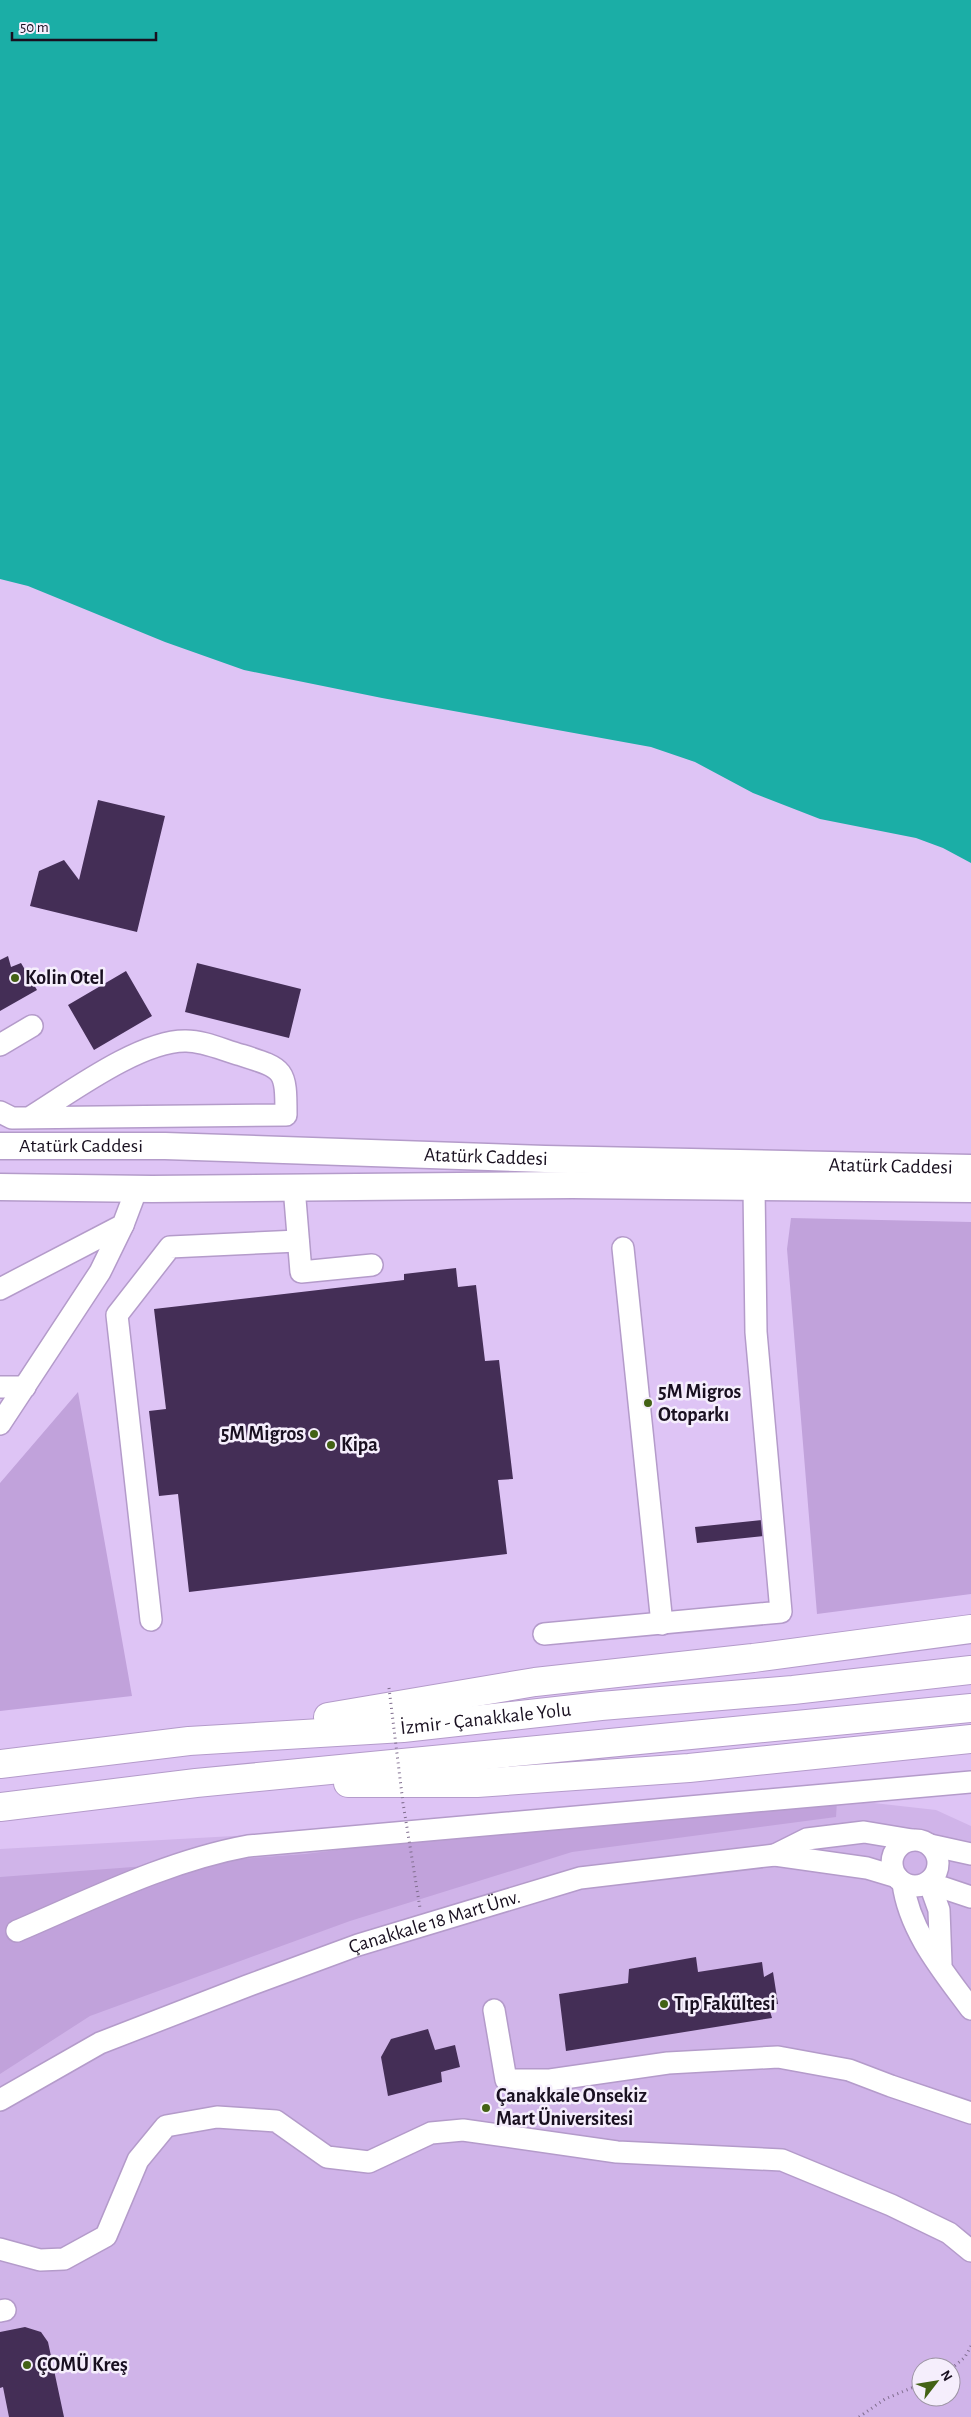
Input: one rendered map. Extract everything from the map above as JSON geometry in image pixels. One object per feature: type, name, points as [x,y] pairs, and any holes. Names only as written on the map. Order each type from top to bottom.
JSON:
[{"type":"highway","points":[[189,1741],[535,1682],[752,1658],[971,1629]]},
{"type":"highway","name":"İzmir - Çanakkale Yolu","points":[[0,1764],[189,1741],[403,1728],[601,1706],[792,1690],[971,1670]]},
{"type":"highway","name":"İzmir - Çanakkale Yolu","points":[[196,1783],[971,1708]]},
{"type":"highway","points":[[0,1807],[137,1792],[196,1783],[477,1783],[689,1768],[971,1740]]},
{"type":"main road","name":"Atatürk Caddesi","points":[[0,1146],[134,1146],[753,1176],[971,1189]]},
{"type":"main road","points":[[134,1146],[137,1188]]},
{"type":"main road","name":"Atatürk Caddesi","points":[[0,1187],[572,1185],[971,1168]]},
{"type":"street","points":[[0,1045],[32,1026]]},
{"type":"street","points":[[0,1112],[12,1118],[29,1118],[286,1115],[286,1085],[283,1076],[273,1065],[195,1042],[184,1041],[161,1044],[149,1048],[89,1081],[29,1118]]},
{"type":"street","points":[[89,1081],[98,1117]]},
{"type":"street","points":[[544,1634],[781,1612],[756,1332],[753,1176]]},
{"type":"street","points":[[294,1187],[301,1272],[372,1265]]},
{"type":"street","points":[[0,1424],[100,1272],[137,1188]]},
{"type":"street","points":[[0,1289],[122,1225]]},
{"type":"street","points":[[151,1620],[117,1315],[170,1247],[298,1241]]},
{"type":"street","points":[[623,1248],[662,1624]]},
{"type":"street","points":[[0,1387],[25,1387]]},
{"type":"street","points":[[17,1931],[138,1879],[209,1853],[248,1846],[971,1782]]},
{"type":"street","points":[[775,1856],[807,1840],[864,1832],[921,1842],[971,1854]]},
{"type":"street","points":[[900,1880],[916,1887],[930,1881],[939,1867],[936,1851],[921,1842],[898,1847],[892,1862],[900,1880],[912,1921],[942,1970],[971,2009]]},
{"type":"street","name":"Çanakkale 18 Mart Ünv.","points":[[0,2100],[100,2043],[358,1945],[580,1878],[775,1856],[866,1868],[900,1880]]},
{"type":"street","points":[[930,1881],[941,1887],[971,1897]]},
{"type":"street","points":[[930,1881],[939,1910],[942,1970]]},
{"type":"street","points":[[494,2010],[506,2080],[550,2080],[668,2064],[778,2057],[849,2070],[971,2113]]},
{"type":"street","points":[[0,2249],[40,2260],[64,2260],[106,2236],[138,2160],[166,2126],[217,2117],[276,2121],[327,2157],[369,2162],[431,2134],[463,2130],[617,2152],[782,2160],[891,2205],[949,2233],[971,2251]]},
{"type":"path","points":[[389,1688],[403,1803],[420,1908]]},
{"type":"path","points":[[961,2360],[971,2346]]},
{"type":"path","points":[[859,2417],[885,2399],[911,2388]]},
{"type":"shaded area","points":[[0,0],[971,0],[971,863],[943,848],[916,838],[820,819],[753,793],[695,762],[651,747],[382,698],[244,670],[165,642],[28,586],[0,579]]},
{"type":"shaded area","points":[[791,1218],[971,1222],[971,1594],[817,1614],[787,1249]]},
{"type":"shaded area","points":[[78,1392],[132,1696],[0,1711],[0,1483]]},
{"type":"shaded area","points":[[837,1801],[836,1817],[572,1852],[350,1921],[90,2016],[0,2074],[0,1877],[305,1854],[581,1819]]},
{"type":"shaded area","name":"Çanakkale Onsekiz Mart Üniversitesi","points":[[856,1801],[936,1810],[971,1826],[971,2417],[0,2417],[0,1849]]},
{"type":"building","points":[[98,800],[165,816],[137,932],[30,906],[39,871],[64,860],[79,880]]},
{"type":"building","name":"Kolin Otel","points":[[8,956],[11,967],[21,963],[37,990],[0,1011],[0,960]]},
{"type":"building","points":[[197,963],[301,989],[289,1038],[185,1012]]},
{"type":"building","points":[[126,971],[152,1016],[94,1050],[68,1005]]},
{"type":"building","name":"Kipa","points":[[456,1268],[458,1287],[476,1285],[485,1361],[499,1360],[513,1479],[498,1480],[507,1554],[189,1592],[178,1494],[159,1496],[149,1411],[166,1409],[154,1309],[404,1280],[404,1274]]},
{"type":"building","points":[[762,1520],[764,1536],[697,1543],[695,1527]]},
{"type":"building","name":"Tıp Fakültesi","points":[[696,1957],[698,1972],[762,1962],[764,1977],[773,1972],[778,2004],[768,2004],[772,2018],[566,2051],[559,1994],[628,1983],[629,1969]]},
{"type":"building","points":[[428,2029],[435,2050],[455,2045],[460,2067],[441,2072],[442,2082],[388,2096],[381,2057],[391,2039]]},
{"type":"building","name":"ÇOMÜ Kreş","points":[[25,2327],[41,2332],[48,2342],[64,2417],[9,2417],[3,2387],[0,2388],[0,2332]]},
{"type":"place","name":"Kolin Otel","points":[[15,978]]},
{"type":"place","name":"5M Migros Otoparkı","points":[[648,1403]]},
{"type":"place","name":"5M Migros","points":[[314,1434]]},
{"type":"place","name":"Kipa","points":[[331,1445]]},
{"type":"place","name":"Tıp Fakültesi","points":[[664,2004]]},
{"type":"place","name":"Çanakkale Onsekiz Mart Üniversitesi","points":[[486,2108]]},
{"type":"place","name":"ÇOMÜ Kreş","points":[[27,2365]]}]
